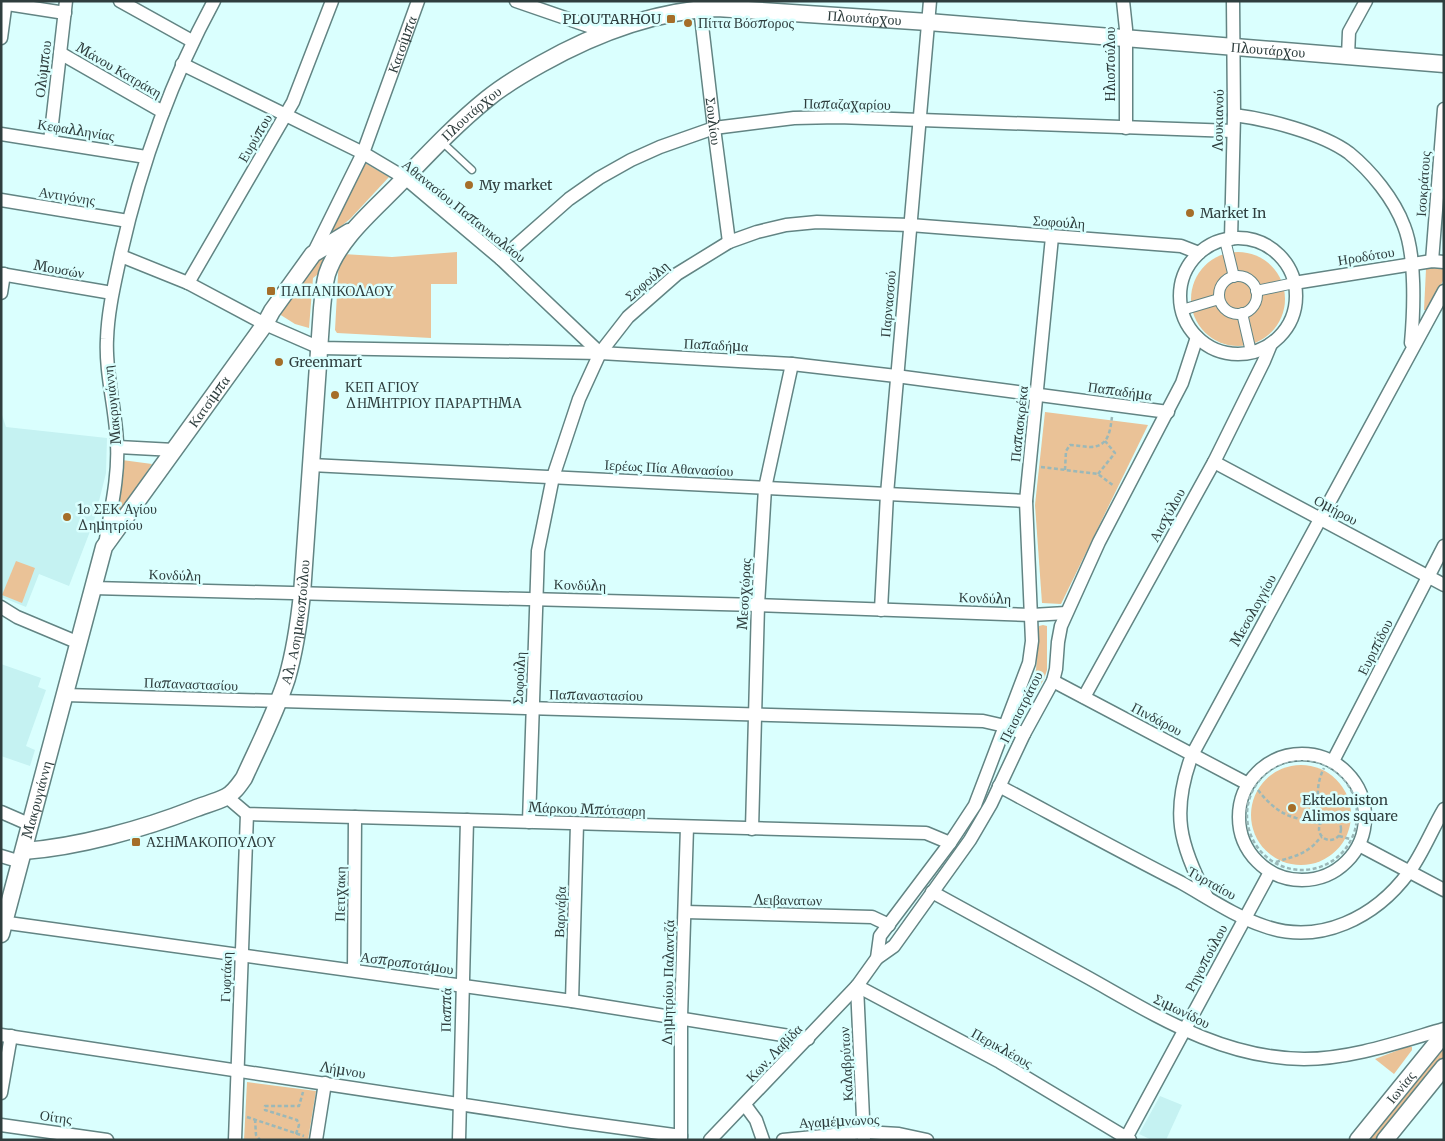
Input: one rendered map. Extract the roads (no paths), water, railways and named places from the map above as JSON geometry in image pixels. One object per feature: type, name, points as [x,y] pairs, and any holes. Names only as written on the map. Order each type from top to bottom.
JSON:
[{"type":"street","points":[[120,1],[192,41]]},
{"type":"street","name":"Μακρυγιάννη","points":[[2,926],[31,825],[104,547],[118,447],[107,362],[108,320],[128,221],[146,157],[163,112],[192,41],[214,1]]},
{"type":"street","name":"Ευρύπου","points":[[188,283],[293,102],[332,1]]},
{"type":"street","name":"Κατσίμπα","points":[[104,547],[265,324],[312,254],[363,154],[418,1]]},
{"type":"street","points":[[516,1],[606,32]]},
{"type":"street","name":"Παρνασσού","points":[[881,610],[896,376],[930,1]]},
{"type":"street","name":"Ηλιοπούλου","points":[[1123,1],[1126,38],[1126,128]]},
{"type":"street","name":"Λουκιανού","points":[[1228,239],[1234,115],[1233,1]]},
{"type":"street","points":[[1348,56],[1349,32],[1366,1]]},
{"type":"street","points":[[1,38],[4,3],[66,7]]},
{"type":"street","name":"Πλουτάρχου","points":[[356,227],[458,124],[516,78],[567,49],[606,32],[652,17],[700,5],[1444,64]]},
{"type":"street","name":"Σουλίου","points":[[700,5],[714,128],[730,242]]},
{"type":"street","name":"Ολύμπου","points":[[50,141],[66,7]]},
{"type":"street","name":"Μάνου Κατράκη","points":[[60,53],[163,112]]},
{"type":"street","name":"Αθανασίου Παπανικολάου","points":[[182,64],[363,154],[405,178],[501,258],[600,353]]},
{"type":"street","name":"Ισοκράτους","points":[[1438,261],[1444,109]]},
{"type":"street","name":"Μεσολογγίου","points":[[1234,115],[1296,129],[1325,141],[1348,153],[1379,183],[1404,226],[1412,264],[1413,321],[1411,349]]},
{"type":"street","name":"Παπαζαχαρίου","points":[[501,258],[569,199],[599,178],[653,150],[714,128],[794,118],[838,117],[1233,131]]},
{"type":"street","name":"Κεφαλληνίας","points":[[1,134],[146,157]]},
{"type":"street","name":"Αντιγόνης","points":[[1,200],[128,221]]},
{"type":"street","name":"Σοφούλη","points":[[529,822],[538,599],[538,551],[553,477],[579,399],[600,353],[628,317],[677,274],[730,242],[786,225],[817,222],[910,225],[1181,246],[1199,253]]},
{"type":"street","name":"Κατσίμπα","points":[[312,254],[356,227]]},
{"type":"street","name":"Αλ. Ασημακοπούλου","points":[[22,857],[169,819],[227,797],[238,787],[244,778],[279,701],[294,652],[302,594],[322,308],[327,274],[336,255],[356,227]]},
{"type":"street","name":"Παπασκρέκα","points":[[877,958],[880,936],[950,843],[975,805],[1030,663],[1032,615],[1026,501],[1052,237]]},
{"type":"street","points":[[1228,239],[1234,277]]},
{"type":"street","points":[[1228,239],[1250,240],[1271,249],[1287,266],[1294,283],[1295,300],[1292,316],[1284,330],[1271,344],[1251,352],[1234,353],[1220,351],[1208,345],[1197,337],[1188,326],[1182,310],[1180,298],[1181,283],[1187,268],[1199,253],[1210,246],[1228,239]]},
{"type":"street","name":"Παπαδήμα","points":[[120,256],[188,283],[265,324],[320,348],[600,353],[792,364],[1168,412]]},
{"type":"street","name":"Ηροδότου","points":[[1294,283],[1438,261]]},
{"type":"street","points":[[1,293],[3,274]]},
{"type":"street","name":"Μουσών","points":[[3,274],[112,294]]},
{"type":"street","points":[[1234,277],[1245,278],[1250,281],[1256,291],[1255,303],[1242,314],[1225,309],[1219,299],[1219,293],[1224,282],[1234,277]]},
{"type":"street","points":[[1256,291],[1294,283]]},
{"type":"street","name":"Μεσολογγίου","points":[[1208,897],[1194,873],[1187,852],[1180,817],[1180,800],[1185,774],[1192,755],[1444,291]]},
{"type":"street","points":[[1182,310],[1219,299]]},
{"type":"street","points":[[1242,314],[1251,352]]},
{"type":"street","name":"Πεισιστράτου","points":[[877,958],[894,946],[970,840],[999,786],[1024,734],[1053,681],[1061,626],[1066,613],[1099,542],[1182,383],[1197,337]]},
{"type":"street","name":"Αισχύλου","points":[[1084,697],[1214,462],[1271,344]]},
{"type":"street","name":"Μεσοχώρας","points":[[752,829],[758,605],[765,488],[792,364]]},
{"type":"street","points":[[118,447],[174,450]]},
{"type":"street","name":"Ομήρου","points":[[1214,462],[1444,585]]},
{"type":"street","name":"Ιερέως Πία Αθανασίου","points":[[310,465],[1026,501]]},
{"type":"street","name":"Ευριπίδου","points":[[1329,763],[1444,546]]},
{"type":"street","name":"Κονδύλη","points":[[93,588],[758,605],[1032,615],[1066,613]]},
{"type":"street","points":[[1,607],[17,617],[79,644]]},
{"type":"street","name":"Πινδάρου","points":[[1053,681],[1251,785]]},
{"type":"street","name":"Παπαναστασίου","points":[[65,695],[983,721],[1005,726],[1024,734]]},
{"type":"street","points":[[1306,754],[1320,756],[1329,763],[1342,768],[1352,778],[1364,802],[1365,824],[1355,842],[1354,854],[1342,866],[1330,874],[1317,878],[1293,880],[1279,876],[1272,867],[1261,865],[1251,854],[1241,834],[1239,808],[1242,798],[1264,766],[1276,759],[1306,754]]},
{"type":"street","name":"Τυρταίου","points":[[999,786],[1244,918],[1265,927],[1282,931],[1314,932],[1327,930],[1369,912],[1397,887],[1410,871],[1444,809]]},
{"type":"street","points":[[227,797],[247,814]]},
{"type":"street","points":[[1,812],[31,825]]},
{"type":"street","name":"Μάρκου Μπότσαρη","points":[[247,814],[926,833],[950,843]]},
{"type":"street","name":"Γυφτάκη","points":[[235,1140],[247,814]]},
{"type":"street","name":"Πετιχακη","points":[[354,970],[355,817]]},
{"type":"street","name":"Παππά","points":[[459,1140],[467,820]]},
{"type":"street","name":"Βαρνάβα","points":[[572,1001],[577,824]]},
{"type":"street","name":"Δημητρίου Παλαντζά","points":[[681,1138],[681,1019],[687,827]]},
{"type":"street","points":[[1355,842],[1444,890]]},
{"type":"street","points":[[1,856],[22,857]]},
{"type":"street","name":"Ρηγοπούλου","points":[[1128,1139],[1272,867]]},
{"type":"street","name":"Σιμωνίδου","points":[[932,892],[1184,1031],[1243,1052],[1271,1057],[1304,1059],[1342,1055],[1444,1029]]},
{"type":"street","name":"Λειβανατων","points":[[685,912],[872,917],[889,925]]},
{"type":"street","name":"Ασπροποτάμου","points":[[2,926],[242,954],[572,1001],[808,1040]]},
{"type":"street","name":"Κων. Λαβίδα","points":[[710,1140],[858,986],[877,958]]},
{"type":"street","name":"Καλαβρύτων","points":[[858,986],[864,1136]]},
{"type":"street","name":"Περικλέους","points":[[858,986],[1000,1062],[1128,1139]]},
{"type":"street","name":"Ιωνίας","points":[[1358,1140],[1444,1034]]},
{"type":"street","points":[[1,1093],[6,1036]]},
{"type":"street","name":"Λήμνου","points":[[6,1036],[681,1138]]},
{"type":"street","name":"Ιωνίας","points":[[1384,1140],[1444,1067]]},
{"type":"street","points":[[316,1139],[325,1083]]},
{"type":"street","points":[[745,1105],[756,1120],[763,1140]]},
{"type":"street","name":"Οίτης","points":[[1,1124],[107,1140]]},
{"type":"street","name":"Αγαμέμνωνος","points":[[783,1140],[899,1134],[927,1140]]},
{"type":"lane","points":[[441,141],[472,170]]},
{"type":"place","name":"PLOUTARHOU","points":[[671,19]]},
{"type":"place","name":"Πίττα Βόσπορος","points":[[688,23]]},
{"type":"place","name":"My market","points":[[469,185]]},
{"type":"place","name":"Market In","points":[[1190,213]]},
{"type":"place","name":"ΠΑΠΑΝΙΚΟΛΑΟΥ","points":[[271,291]]},
{"type":"place","name":"Greenmart","points":[[279,362]]},
{"type":"place","name":"ΚΕΠ ΑΓΙΟΥ ΔΗΜΗΤΡΙΟΥ ΠΑΡΑΡΤΗΜΑ","points":[[335,395]]},
{"type":"place","name":"1ο ΣΕΚ Αγίου Δημητρίου","points":[[67,517]]},
{"type":"place","name":"Ekteloniston Alimos square","points":[[1292,808]]},
{"type":"place","name":"ΑΣΗΜΑΚΟΠΟΥΛΟΥ","points":[[136,842]]}]
